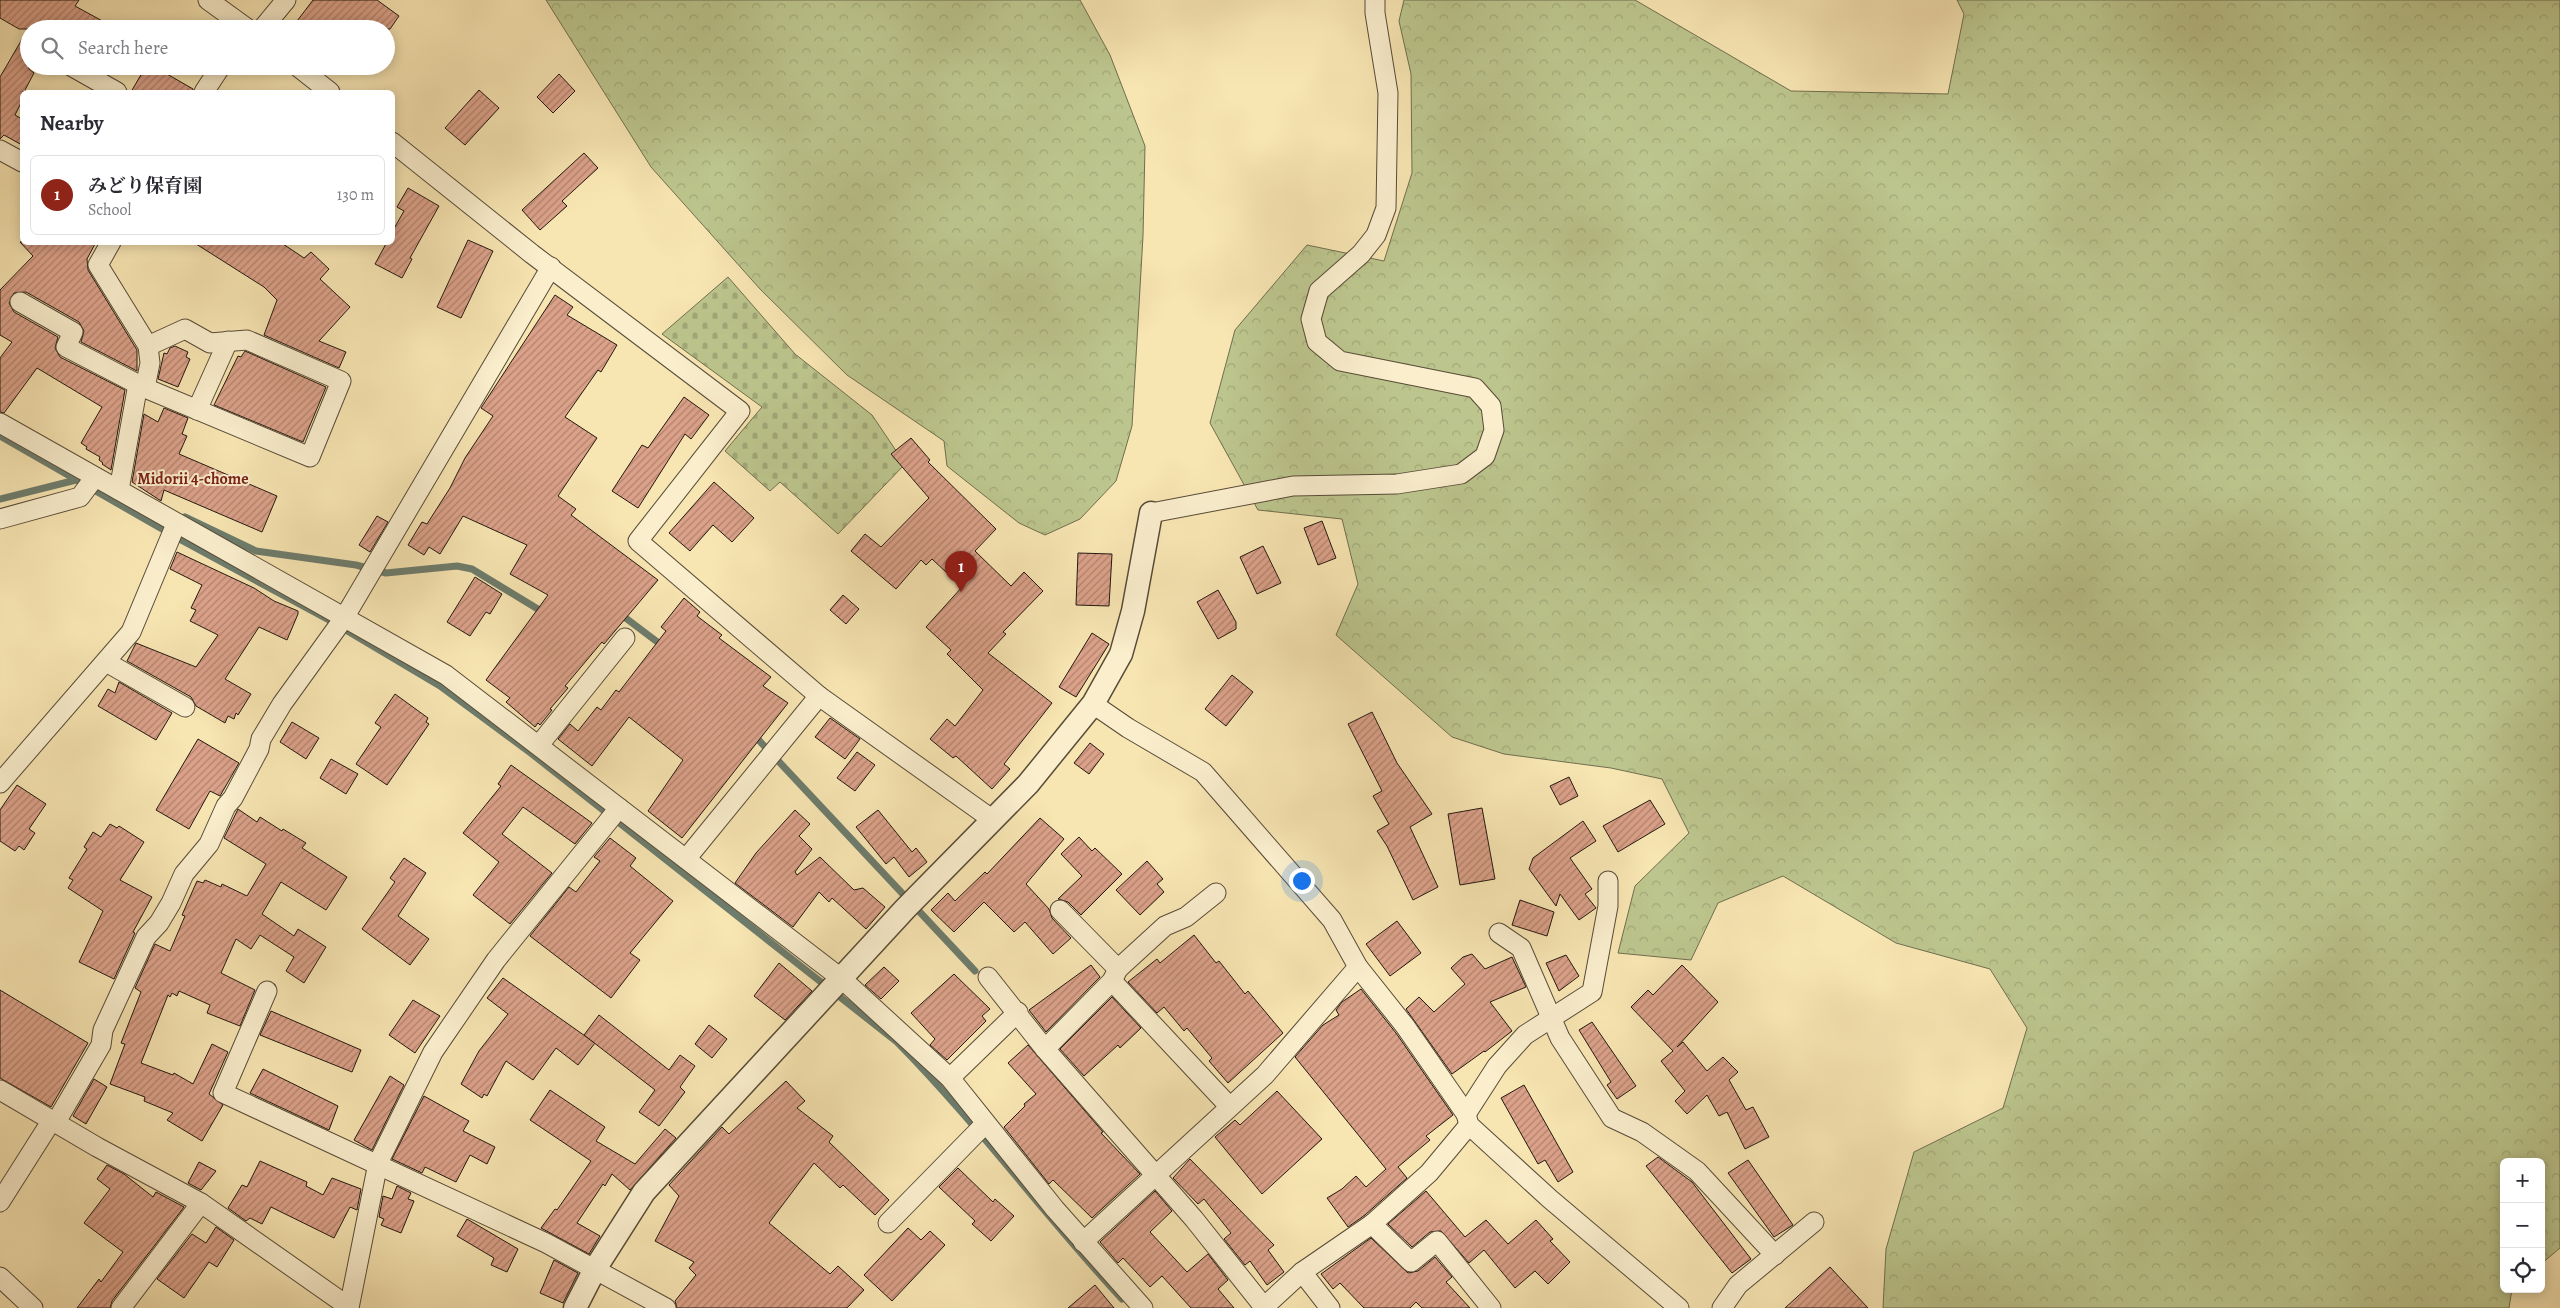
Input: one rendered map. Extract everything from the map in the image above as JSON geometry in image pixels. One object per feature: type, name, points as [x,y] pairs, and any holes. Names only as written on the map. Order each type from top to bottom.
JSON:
[{"type":"street","points":[[208,0],[238,20]]},
{"type":"street","points":[[260,20],[286,0]]},
{"type":"street","points":[[575,1308],[595,1269],[644,1192],[906,909],[1054,754],[1093,704],[1121,654],[1133,611],[1151,513],[1293,486],[1397,484],[1461,474],[1485,456],[1494,430],[1491,406],[1475,388],[1340,362],[1317,342],[1311,319],[1320,291],[1361,254],[1376,235],[1386,208],[1388,93],[1375,13],[1375,0]]},
{"type":"street","points":[[87,75],[113,90]]},
{"type":"street","points":[[205,90],[215,75]]},
{"type":"street","points":[[308,75],[327,90]]},
{"type":"street","points":[[395,144],[550,267],[740,411],[638,541],[819,696],[993,820]]},
{"type":"street","points":[[0,150],[20,161]]},
{"type":"street","points":[[109,245],[98,265],[148,346],[150,363],[142,386],[119,490]]},
{"type":"street","points":[[0,1202],[54,1121],[101,1045],[103,1030],[146,937],[159,923],[171,903],[184,874],[209,844],[226,806],[233,798],[259,749],[261,739],[278,711],[344,618],[550,267]]},
{"type":"street","points":[[20,302],[72,332],[66,346],[142,386],[310,457],[341,381],[247,340],[210,343],[185,329],[148,346]]},
{"type":"street","points":[[197,410],[228,341]]},
{"type":"street","points":[[0,423],[446,675],[842,979],[950,1078],[985,1124],[1083,1242],[1143,1308]]},
{"type":"street","points":[[0,519],[80,497],[95,477]]},
{"type":"street","points":[[0,783],[131,632],[176,524]]},
{"type":"street","points":[[539,745],[625,638]]},
{"type":"street","points":[[106,662],[185,707]]},
{"type":"street","points":[[686,859],[819,696]]},
{"type":"street","points":[[1093,704],[1128,728],[1203,772],[1332,920],[1358,967],[1405,1026],[1468,1120],[1550,1200],[1679,1308]]},
{"type":"street","points":[[0,1090],[201,1203],[349,1308],[378,1163],[438,1044],[496,960],[619,808]]},
{"type":"street","points":[[988,977],[1018,1012],[1045,1049],[1194,1219],[1264,1307],[1302,1272],[1372,1224],[1429,1173],[1468,1120],[1497,1066],[1524,1035],[1592,992],[1608,906],[1608,881]]},
{"type":"street","points":[[1045,1049],[1115,975],[1165,926],[1186,917],[1216,893]]},
{"type":"street","points":[[1060,910],[1229,1106]]},
{"type":"street","points":[[1499,933],[1521,948],[1560,1038],[1612,1118],[1642,1132],[1697,1171],[1775,1255]]},
{"type":"street","points":[[1083,1242],[1265,1075],[1358,967]]},
{"type":"street","points":[[267,991],[223,1092],[546,1243],[666,1308]]},
{"type":"street","points":[[950,1078],[1018,1012]]},
{"type":"street","points":[[888,1223],[985,1124]]},
{"type":"street","points":[[122,1308],[201,1203]]},
{"type":"street","points":[[1722,1308],[1738,1285],[1814,1222]]},
{"type":"street","points":[[1372,1224],[1411,1262],[1437,1241],[1492,1308]]},
{"type":"street","points":[[1302,1272],[1330,1308]]},
{"type":"street","points":[[0,1277],[33,1308]]},
{"type":"green space","points":[[546,0],[1080,0],[1110,55],[1145,146],[1143,236],[1132,426],[1116,481],[1080,519],[1045,535],[1019,523],[947,466],[944,441],[847,375],[760,289],[651,167]]},
{"type":"green space","points":[[1404,0],[1635,0],[1791,91],[1948,94],[1964,14],[1957,0],[2560,0],[2560,1248],[2545,1261],[2545,1158],[2500,1158],[2500,1293],[2511,1293],[2509,1308],[1883,1308],[1886,1249],[1914,1152],[2003,1108],[2027,1028],[1990,969],[1896,943],[1783,876],[1718,903],[1691,960],[1618,953],[1635,886],[1689,833],[1662,779],[1611,768],[1504,754],[1452,737],[1336,635],[1358,584],[1342,519],[1258,510],[1210,423],[1235,330],[1307,245],[1384,261],[1412,173],[1411,74],[1399,21]]},
{"type":"green space","points":[[728,277],[795,354],[872,415],[905,464],[838,534],[780,482],[770,491],[725,451],[762,407],[662,334]]},
{"type":"building","points":[[0,0],[79,0],[75,6],[101,20],[20,20],[19,29],[0,18]]},
{"type":"building","points":[[313,0],[377,0],[399,16],[395,22],[395,20],[298,20]]},
{"type":"building","points":[[20,43],[20,75],[33,75],[25,90],[20,90],[20,105],[15,115],[20,118],[20,144],[4,135],[0,139],[0,77]]},
{"type":"building","points":[[559,74],[575,91],[553,113],[537,97]]},
{"type":"building","points":[[141,75],[169,75],[193,89],[193,90],[132,90]]},
{"type":"building","points":[[479,90],[499,108],[465,145],[445,128]]},
{"type":"building","points":[[584,153],[598,168],[562,201],[567,206],[540,230],[522,210]]},
{"type":"building","points":[[408,188],[439,206],[410,258],[412,259],[402,278],[375,264],[385,245],[395,245],[395,227],[404,211],[397,207]]},
{"type":"building","points":[[468,240],[493,251],[461,318],[437,307]]},
{"type":"building","points":[[23,245],[94,245],[87,259],[88,270],[137,350],[137,371],[81,342],[84,331],[79,322],[26,292],[14,293],[9,303],[14,312],[58,337],[55,348],[60,357],[125,390],[111,470],[102,464],[99,460],[100,457],[86,449],[87,447],[81,443],[102,407],[37,368],[4,413],[0,412],[0,358],[12,342],[0,335],[0,290],[33,256]]},
{"type":"building","points":[[198,245],[284,245],[304,258],[311,252],[329,269],[320,279],[350,307],[319,341],[346,352],[339,368],[264,335],[277,300],[264,287]]},
{"type":"building","points":[[555,295],[573,307],[567,315],[617,345],[601,372],[598,370],[565,417],[597,438],[558,496],[576,509],[571,515],[658,580],[604,644],[602,642],[565,686],[568,688],[550,709],[552,710],[540,725],[538,723],[535,727],[506,702],[510,698],[486,680],[548,595],[510,574],[527,545],[463,516],[440,554],[429,547],[424,555],[408,545],[422,522],[427,524],[450,488],[465,458],[493,416],[481,408]]},
{"type":"building","points":[[175,346],[188,352],[186,357],[190,359],[178,387],[158,379],[164,353],[167,354],[170,348]]},
{"type":"building","points":[[245,351],[326,387],[303,442],[214,405],[238,356],[241,357]]},
{"type":"building","points":[[684,397],[709,415],[691,439],[685,434],[638,508],[612,491],[642,445],[648,448]]},
{"type":"building","points":[[164,408],[188,418],[182,434],[187,436],[179,454],[277,496],[262,532],[164,490],[161,501],[132,482],[144,414],[158,422]]},
{"type":"building","points":[[911,438],[930,460],[928,462],[996,529],[975,551],[1011,586],[1024,572],[1043,591],[1003,632],[1006,634],[988,653],[1052,703],[1004,764],[1010,769],[992,789],[956,756],[953,758],[930,739],[947,719],[955,726],[983,690],[947,654],[951,650],[926,627],[962,587],[932,559],[926,565],[921,560],[896,589],[851,551],[865,534],[881,547],[929,498],[891,454]]},
{"type":"building","points":[[714,482],[754,518],[732,542],[713,525],[690,551],[669,533]]},
{"type":"building","points":[[377,516],[388,522],[370,552],[359,545]]},
{"type":"building","points":[[1322,521],[1336,558],[1318,565],[1304,528]]},
{"type":"building","points":[[1263,546],[1281,583],[1257,594],[1240,557]]},
{"type":"building","points":[[177,552],[254,588],[274,601],[298,611],[287,640],[259,627],[225,679],[251,694],[238,715],[236,713],[234,719],[228,716],[225,723],[196,706],[191,697],[127,661],[136,643],[196,667],[218,635],[190,621],[196,610],[191,608],[202,585],[170,569]]},
{"type":"building","points":[[1078,553],[1112,554],[1109,606],[1076,605]]},
{"type":"building","points":[[475,577],[502,594],[490,614],[486,612],[470,636],[447,622]]},
{"type":"building","points":[[1218,590],[1236,622],[1236,629],[1218,639],[1197,602]]},
{"type":"building","points":[[843,595],[859,609],[846,624],[830,610]]},
{"type":"building","points":[[684,598],[700,612],[697,616],[722,635],[719,638],[771,677],[763,686],[788,703],[682,838],[648,811],[683,760],[629,717],[592,766],[558,739],[570,724],[578,731],[597,707],[601,710],[616,690],[619,692],[666,631],[661,627]]},
{"type":"building","points":[[1092,633],[1109,644],[1076,697],[1059,687]]},
{"type":"building","points":[[1232,675],[1253,692],[1226,726],[1205,709]]},
{"type":"building","points":[[119,682],[172,713],[156,740],[98,706],[108,689],[115,693]]},
{"type":"building","points":[[395,694],[428,718],[426,722],[429,724],[387,785],[356,764],[381,727],[375,723]]},
{"type":"building","points":[[1372,712],[1397,763],[1432,814],[1410,827],[1438,887],[1413,900],[1387,846],[1377,831],[1389,824],[1373,796],[1382,791],[1348,724]]},
{"type":"building","points":[[830,718],[860,739],[845,759],[815,737]]},
{"type":"building","points":[[292,722],[319,738],[306,759],[280,742]]},
{"type":"building","points":[[198,739],[239,763],[220,796],[210,791],[189,829],[156,810]]},
{"type":"building","points":[[1090,743],[1104,754],[1089,774],[1074,763]]},
{"type":"building","points":[[857,752],[875,765],[855,791],[837,778]]},
{"type":"building","points":[[331,759],[358,774],[346,794],[320,778]]},
{"type":"building","points":[[511,765],[592,823],[575,844],[523,807],[502,834],[552,873],[510,924],[473,895],[499,862],[463,833],[501,786],[498,784]]},
{"type":"building","points":[[1569,777],[1578,796],[1560,805],[1550,786]]},
{"type":"building","points":[[17,785],[46,804],[29,829],[35,833],[24,850],[19,846],[15,851],[0,841],[0,810]]},
{"type":"building","points":[[1650,800],[1665,824],[1618,852],[1603,826]]},
{"type":"building","points":[[1482,808],[1495,879],[1460,885],[1448,814]]},
{"type":"building","points":[[238,809],[257,822],[260,817],[306,843],[302,848],[347,877],[326,910],[281,882],[262,914],[294,936],[298,929],[326,947],[304,983],[286,971],[294,957],[260,935],[251,949],[236,939],[221,973],[255,990],[240,1026],[207,1013],[210,1005],[179,991],[177,996],[172,993],[170,997],[168,995],[141,1063],[173,1075],[174,1073],[193,1084],[212,1044],[228,1052],[209,1094],[223,1105],[202,1141],[167,1120],[173,1113],[144,1101],[145,1097],[110,1084],[125,1044],[121,1043],[141,992],[135,988],[155,944],[170,951],[185,916],[182,915],[197,881],[203,883],[205,880],[221,887],[222,884],[247,896],[266,864],[224,838]]},
{"type":"building","points":[[795,810],[810,824],[799,836],[812,849],[795,872],[797,875],[820,857],[854,890],[863,888],[885,907],[866,929],[832,898],[829,902],[819,892],[793,927],[735,883],[756,853]]},
{"type":"building","points":[[878,810],[912,852],[916,848],[927,862],[909,877],[894,857],[886,864],[856,827]]},
{"type":"building","points":[[1040,818],[1064,839],[1026,884],[1049,909],[1052,918],[1071,938],[1053,954],[1025,922],[1014,932],[984,902],[954,932],[931,910],[948,893],[955,901],[985,872],[987,874]]},
{"type":"building","points":[[1583,821],[1596,841],[1570,858],[1592,889],[1585,894],[1596,908],[1579,920],[1560,894],[1556,906],[1529,869],[1533,858]]},
{"type":"building","points":[[110,824],[117,828],[119,826],[144,842],[120,880],[152,897],[133,932],[135,933],[114,979],[79,962],[103,911],[68,888],[73,880],[69,878],[87,849],[84,847],[93,832],[101,837]]},
{"type":"building","points":[[1079,837],[1092,851],[1095,848],[1122,874],[1081,915],[1068,902],[1058,899],[1082,876],[1061,854]]},
{"type":"building","points":[[610,838],[636,858],[630,866],[673,901],[630,953],[640,960],[611,998],[530,936],[569,887],[576,892],[600,861],[594,857]]},
{"type":"building","points":[[404,858],[426,873],[398,916],[429,939],[410,965],[362,929],[395,882],[390,878]]},
{"type":"building","points":[[1147,861],[1163,879],[1157,884],[1164,892],[1140,915],[1116,890]]},
{"type":"building","points":[[1520,900],[1554,912],[1547,936],[1512,925]]},
{"type":"building","points":[[1397,921],[1421,953],[1390,976],[1366,944]]},
{"type":"building","points":[[1194,935],[1216,963],[1219,961],[1245,994],[1248,991],[1283,1033],[1228,1083],[1209,1061],[1212,1058],[1187,1028],[1184,1031],[1164,1007],[1157,1013],[1128,982],[1157,959],[1160,963]]},
{"type":"building","points":[[1472,954],[1485,969],[1512,957],[1526,987],[1490,1002],[1512,1031],[1452,1074],[1406,1009],[1419,997],[1434,1012],[1465,984],[1451,968],[1463,957]]},
{"type":"building","points":[[1566,955],[1579,976],[1559,991],[1546,963]]},
{"type":"building","points":[[779,963],[812,991],[785,1020],[754,996]]},
{"type":"building","points":[[1091,965],[1100,977],[1046,1032],[1029,1010]]},
{"type":"building","points":[[1682,965],[1718,1002],[1677,1047],[1683,1042],[1707,1071],[1723,1057],[1738,1072],[1729,1080],[1746,1110],[1753,1107],[1769,1137],[1745,1149],[1727,1112],[1719,1116],[1707,1095],[1687,1114],[1675,1101],[1685,1091],[1661,1061],[1673,1051],[1631,1007],[1648,990],[1653,995]]},
{"type":"building","points":[[884,967],[899,981],[881,999],[865,985]]},
{"type":"building","points":[[954,974],[990,1009],[982,1016],[986,1021],[947,1060],[930,1045],[935,1039],[911,1013]]},
{"type":"building","points":[[503,978],[595,1043],[578,1065],[556,1048],[533,1080],[506,1061],[487,1096],[484,1094],[482,1098],[461,1084],[479,1051],[508,1014],[487,998]]},
{"type":"building","points":[[1361,989],[1396,1033],[1453,1115],[1426,1136],[1430,1140],[1398,1167],[1407,1178],[1365,1215],[1348,1227],[1327,1198],[1342,1189],[1356,1176],[1366,1187],[1386,1169],[1295,1057],[1323,1025],[1339,1015],[1336,1010],[1342,1002]]},
{"type":"building","points":[[0,990],[88,1043],[51,1107],[0,1078]]},
{"type":"building","points":[[1112,997],[1141,1028],[1120,1048],[1118,1045],[1084,1076],[1060,1049]]},
{"type":"building","points":[[413,1000],[440,1016],[415,1053],[389,1035]]},
{"type":"building","points":[[271,1011],[361,1050],[352,1072],[260,1035]]},
{"type":"building","points":[[599,1015],[669,1070],[680,1055],[695,1066],[680,1087],[685,1092],[659,1126],[639,1112],[655,1090],[584,1035]]},
{"type":"building","points":[[1592,1022],[1636,1086],[1617,1099],[1607,1085],[1611,1082],[1579,1030]]},
{"type":"building","points":[[709,1025],[727,1039],[712,1058],[695,1044]]},
{"type":"building","points":[[1028,1045],[1103,1132],[1101,1133],[1140,1174],[1092,1218],[1053,1180],[1049,1184],[1004,1127],[1025,1106],[1024,1104],[1036,1094],[1008,1063]]},
{"type":"building","points":[[263,1069],[338,1106],[329,1130],[250,1093]]},
{"type":"building","points":[[390,1076],[404,1085],[372,1150],[354,1140]]},
{"type":"building","points":[[94,1079],[107,1087],[86,1124],[73,1116]]},
{"type":"building","points":[[786,1081],[805,1101],[797,1108],[833,1136],[829,1142],[889,1200],[875,1215],[843,1185],[840,1188],[814,1163],[769,1223],[830,1274],[838,1266],[864,1290],[847,1308],[677,1308],[675,1301],[696,1275],[689,1268],[694,1262],[655,1241],[679,1196],[669,1185],[722,1127],[729,1134]]},
{"type":"building","points":[[1524,1085],[1573,1172],[1558,1182],[1545,1160],[1538,1164],[1501,1098]]},
{"type":"building","points":[[550,1090],[605,1127],[596,1141],[635,1164],[665,1129],[676,1138],[630,1190],[612,1174],[605,1186],[603,1184],[577,1223],[600,1236],[589,1254],[541,1228],[555,1209],[557,1210],[591,1161],[530,1120]]},
{"type":"building","points":[[1277,1091],[1322,1139],[1262,1194],[1215,1137],[1235,1120],[1240,1125]]},
{"type":"building","points":[[424,1096],[469,1121],[463,1131],[495,1147],[487,1164],[470,1155],[456,1182],[425,1167],[422,1173],[392,1159]]},
{"type":"building","points":[[1658,1157],[1692,1182],[1751,1259],[1732,1273],[1646,1166]]},
{"type":"building","points":[[1190,1159],[1274,1245],[1268,1250],[1284,1272],[1267,1285],[1250,1261],[1245,1265],[1224,1239],[1231,1233],[1204,1199],[1198,1204],[1173,1178]]},
{"type":"building","points":[[1748,1160],[1793,1225],[1774,1237],[1728,1173]]},
{"type":"building","points":[[260,1161],[307,1182],[306,1186],[323,1195],[332,1178],[361,1189],[357,1210],[350,1207],[334,1238],[271,1207],[262,1224],[250,1218],[246,1221],[228,1208],[242,1185],[247,1187]]},
{"type":"building","points":[[199,1162],[216,1171],[201,1190],[188,1183]]},
{"type":"building","points":[[107,1165],[124,1174],[153,1197],[156,1192],[184,1207],[112,1301],[110,1308],[77,1308],[99,1279],[101,1282],[123,1252],[84,1223],[110,1189],[97,1179]]},
{"type":"building","points":[[958,1168],[993,1202],[995,1199],[1014,1216],[991,1241],[972,1224],[975,1221],[939,1187]]},
{"type":"building","points":[[397,1186],[411,1193],[408,1199],[414,1201],[401,1233],[381,1225],[384,1219],[379,1217],[383,1196],[392,1199]]},
{"type":"building","points":[[1155,1191],[1172,1211],[1150,1232],[1187,1272],[1208,1254],[1228,1280],[1218,1289],[1234,1308],[1191,1308],[1162,1276],[1150,1287],[1123,1258],[1118,1263],[1100,1242]]},
{"type":"building","points":[[1426,1191],[1465,1237],[1486,1220],[1508,1244],[1536,1220],[1553,1239],[1550,1241],[1570,1262],[1548,1284],[1535,1271],[1515,1288],[1484,1250],[1469,1263],[1441,1231],[1430,1232],[1412,1247],[1388,1224]]},
{"type":"building","points":[[467,1219],[518,1249],[507,1272],[491,1265],[494,1258],[457,1236]]},
{"type":"building","points":[[216,1227],[234,1240],[217,1267],[209,1262],[184,1298],[157,1279],[192,1234],[206,1243]]},
{"type":"building","points":[[908,1228],[921,1240],[930,1231],[945,1245],[892,1301],[864,1275]]},
{"type":"building","points":[[1371,1238],[1408,1273],[1418,1271],[1435,1257],[1452,1277],[1446,1282],[1470,1308],[1422,1308],[1416,1302],[1410,1308],[1364,1308],[1340,1283],[1333,1289],[1321,1274]]},
{"type":"building","points":[[554,1260],[578,1273],[563,1303],[540,1293]]},
{"type":"building","points":[[1830,1267],[1868,1308],[1785,1308]]},
{"type":"building","points":[[1095,1285],[1114,1308],[1068,1308]]},
{"type":"waterway","points":[[0,436],[183,541],[329,620],[440,686],[532,754],[897,1042],[955,1105],[1122,1299]]},
{"type":"waterway","points":[[0,499],[76,480]]},
{"type":"waterway","points":[[185,517],[256,551],[356,565],[386,573],[457,566],[472,569],[546,614]]},
{"type":"waterway","points":[[619,613],[664,647]]},
{"type":"waterway","points":[[753,734],[975,971]]},
{"type":"place","name":"みどり保育園","points":[[961,592]]},
{"type":"district","name":"Midorii 4-chome","points":[[193,478]]}]
